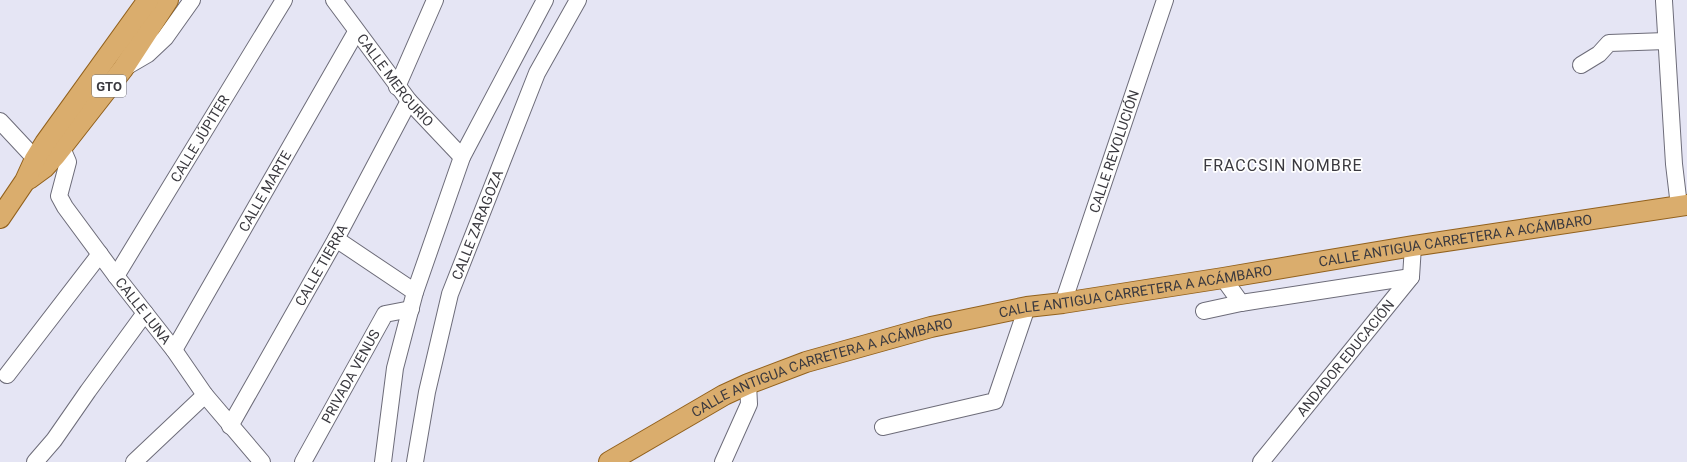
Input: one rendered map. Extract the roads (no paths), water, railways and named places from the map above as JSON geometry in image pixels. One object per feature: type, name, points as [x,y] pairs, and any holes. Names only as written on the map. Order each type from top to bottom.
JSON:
[{"type":"main road","name":"GTO","points":[[0,218],[39,163],[148,0]]},
{"type":"main road","name":"GTO","points":[[39,163],[62,148],[123,69],[168,0]]},
{"type":"main road","name":"CALLE ANTIGUA CARRETERA A ACÁMBARO","points":[[609,462],[724,394],[821,358],[932,327],[1027,307],[1063,303],[1223,278],[1413,246],[1683,206]]},
{"type":"street","points":[[123,69],[148,54],[164,38],[192,0]]},
{"type":"street","name":"CALLE JÚPITER","points":[[116,276],[284,0]]},
{"type":"street","name":"CALLE MERCURIO","points":[[334,0],[397,87],[462,157]]},
{"type":"street","points":[[397,87],[435,0]]},
{"type":"street","points":[[383,462],[395,368],[415,292],[462,157],[545,0]]},
{"type":"street","name":"CALLE ZARAGOZA","points":[[415,462],[427,392],[450,294],[537,73],[578,0]]},
{"type":"street","name":"CALLE REVOLUCIÓN","points":[[1063,303],[1165,0]]},
{"type":"street","points":[[1664,1],[1674,164],[1683,206]]},
{"type":"street","name":"CALLE MARTE","points":[[174,350],[356,32]]},
{"type":"street","points":[[1581,65],[1599,54],[1609,43],[1666,41]]},
{"type":"street","name":"CALLE TIERRA","points":[[230,426],[336,239],[409,101]]},
{"type":"street","points":[[0,121],[39,163]]},
{"type":"street","name":"CALLE LUNA","points":[[62,148],[68,162],[59,196],[65,207],[116,276],[174,350],[205,395],[262,462]]},
{"type":"street","points":[[336,239],[415,292]]},
{"type":"street","points":[[1204,311],[1241,303],[1411,277],[1413,246]]},
{"type":"street","points":[[8,375],[100,254]]},
{"type":"street","name":"ANDADOR EDUCACIÓN","points":[[1261,462],[1411,277]]},
{"type":"street","points":[[1223,278],[1241,303]]},
{"type":"street","points":[[883,427],[995,401],[1027,307]]},
{"type":"street","name":"PRIVADA VENUS","points":[[303,462],[385,314],[411,309]]},
{"type":"street","points":[[35,462],[54,440],[145,314]]},
{"type":"street","points":[[723,462],[750,404],[748,384]]},
{"type":"street","points":[[134,462],[205,395]]},
{"type":"district","name":"FRACCSIN NOMBRE","points":[[1283,165]]}]
